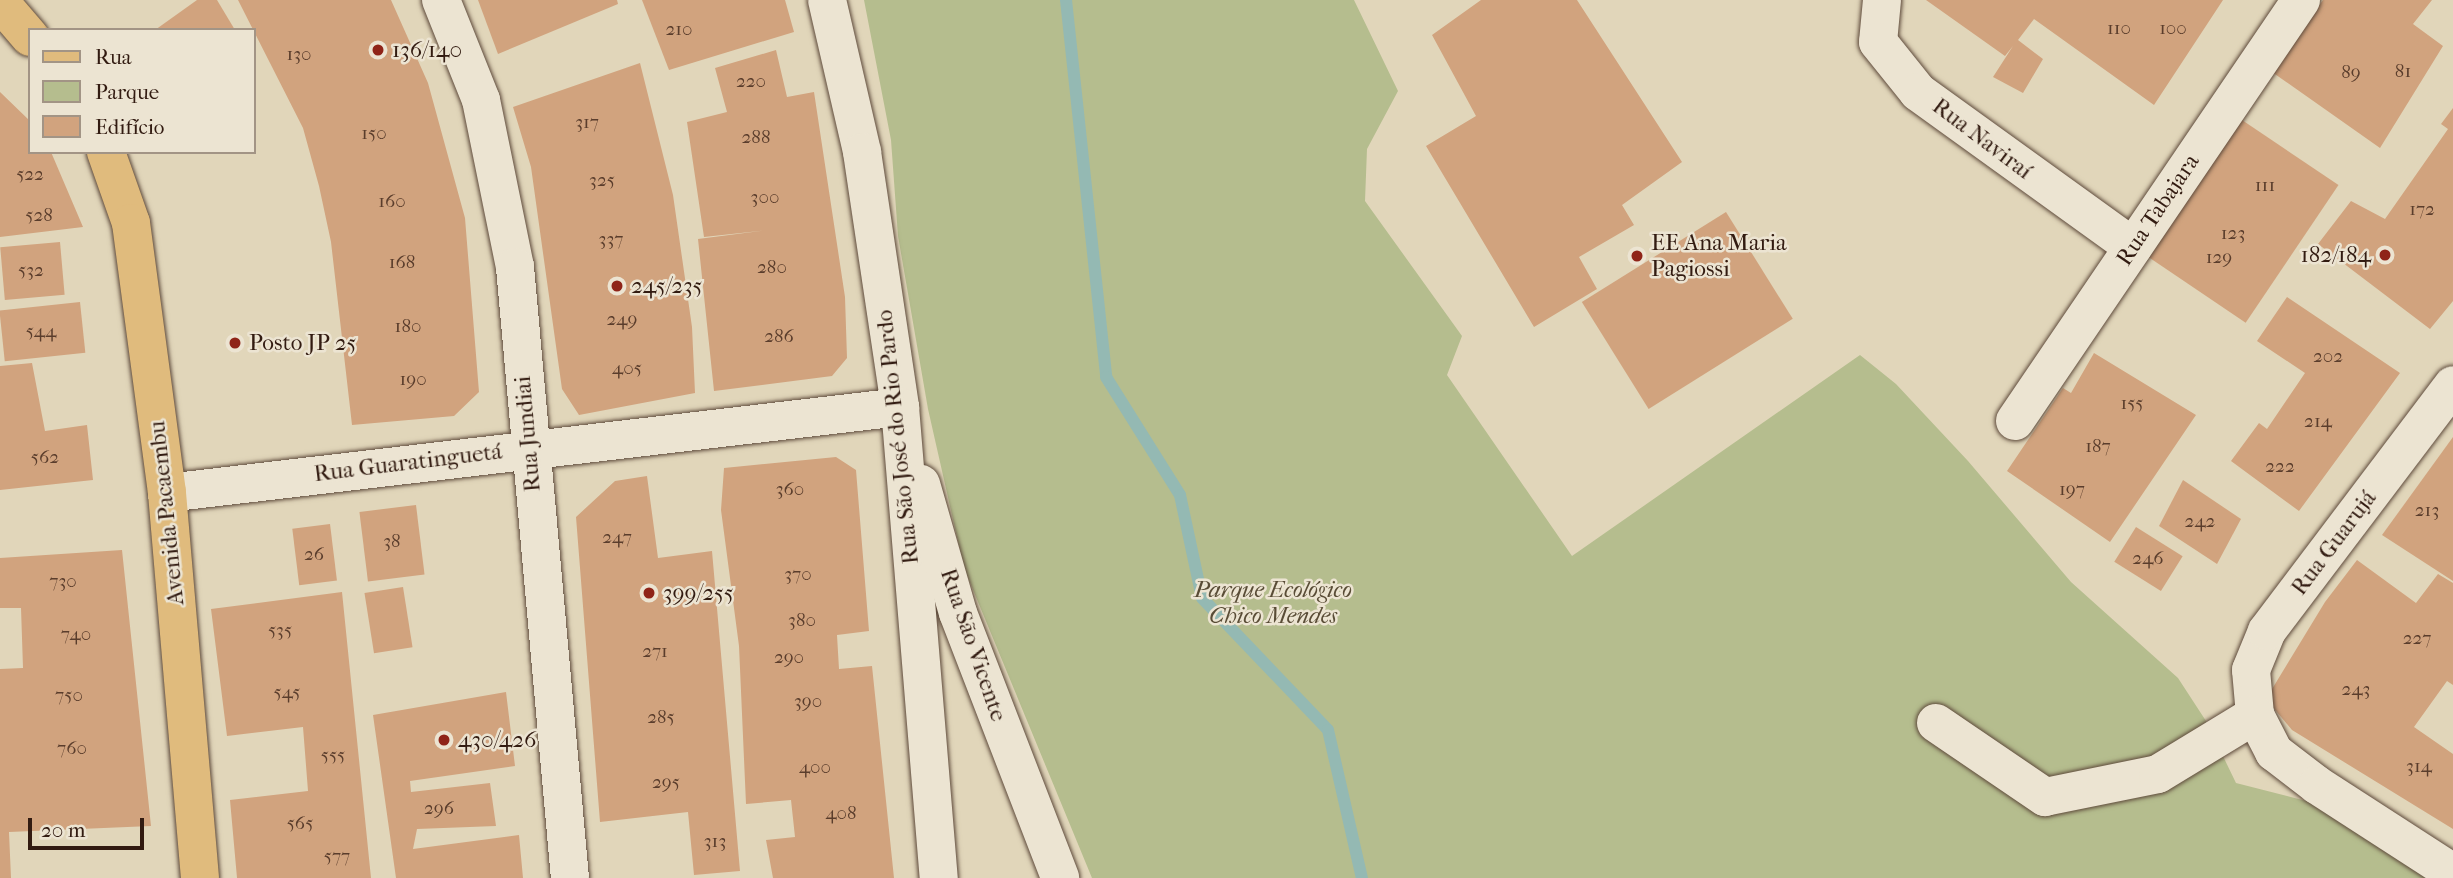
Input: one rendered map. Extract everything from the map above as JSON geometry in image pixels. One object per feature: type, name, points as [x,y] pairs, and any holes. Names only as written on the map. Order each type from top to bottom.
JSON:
[{"type":"main road","points":[[0,2],[28,35]]},
{"type":"main road","name":"Avenida Pacaembu","points":[[107,154],[131,223],[167,493],[200,878]]},
{"type":"street","name":"Rua Jundiai","points":[[441,0],[481,100],[512,254],[570,878]]},
{"type":"street","name":"Rua São José do Rio Pardo","points":[[827,0],[862,152],[900,407],[939,878]]},
{"type":"street","name":"Rua Naviraí","points":[[1882,0],[1878,43],[1918,92],[2133,247]]},
{"type":"street","name":"Rua Tabajara","points":[[2015,421],[2301,0]]},
{"type":"street","name":"Rua Guarujá","points":[[2255,715],[2251,670],[2267,631],[2453,385]]},
{"type":"street","name":"Rua Guaratinguetá","points":[[167,493],[529,448],[900,407]]},
{"type":"street","name":"Rua São Vicente","points":[[900,407],[958,613],[1051,875]]},
{"type":"street","points":[[1936,723],[2045,797],[2158,774],[2255,715],[2274,752],[2317,785],[2453,873]]},
{"type":"green space","name":"Parque Ecológico Chico Mendes","points":[[864,0],[1354,0],[1398,91],[1367,149],[1365,201],[1462,336],[1447,375],[1572,556],[1860,355],[1896,384],[1968,461],[2071,582],[2178,678],[2206,721],[2236,783],[2310,802],[2433,878],[1092,878],[964,568],[928,409],[898,236],[891,140]]},
{"type":"building","points":[[197,0],[217,0],[234,28],[158,28]]},
{"type":"building","points":[[238,0],[391,0],[428,83],[465,218],[479,392],[454,416],[352,425],[331,242],[319,186],[303,128],[256,35],[256,28],[252,28]]},
{"type":"building","points":[[478,0],[617,0],[618,4],[498,54]]},
{"type":"building","points":[[642,0],[785,0],[794,32],[669,70]]},
{"type":"building","points":[[1481,0],[1577,0],[1682,162],[1622,205],[1634,225],[1579,257],[1597,289],[1534,327],[1426,146],[1476,116],[1432,35]]},
{"type":"building","points":[[1926,0],[2223,0],[2154,105],[2034,19],[2018,40],[2043,59],[2023,93],[1993,77],[2013,46],[2005,56]]},
{"type":"building","points":[[2323,0],[2432,0],[2413,24],[2443,46],[2380,148],[2272,72]]},
{"type":"building","points":[[776,50],[787,97],[814,92],[845,297],[847,358],[832,376],[714,391],[698,239],[768,230],[704,237],[687,122],[727,112],[715,68]]},
{"type":"building","points":[[640,63],[673,195],[692,327],[695,393],[579,415],[562,389],[531,167],[513,107]]},
{"type":"building","points":[[0,92],[28,119],[28,154],[52,154],[83,227],[0,237]]},
{"type":"building","name":"182/184","points":[[2453,108],[2453,301],[2430,329],[2318,244],[2351,201],[2385,219],[2448,129],[2441,124]]},
{"type":"building","points":[[2239,118],[2338,185],[2246,323],[2146,256]]},
{"type":"building","points":[[1726,212],[1793,319],[1649,409],[1582,302]]},
{"type":"building","points":[[60,242],[65,295],[5,300],[0,247]]},
{"type":"building","points":[[2287,297],[2400,373],[2299,511],[2231,461],[2259,423],[2267,429],[2305,373],[2257,341]]},
{"type":"building","points":[[80,302],[85,353],[5,361],[0,310]]},
{"type":"building","points":[[2094,353],[2196,415],[2110,542],[2007,471],[2063,388],[2071,393]]},
{"type":"building","points":[[32,363],[45,431],[87,425],[93,480],[0,490],[0,366]]},
{"type":"building","points":[[2453,437],[2453,581],[2382,535]]},
{"type":"building","points":[[836,457],[856,470],[869,631],[837,635],[839,669],[872,666],[894,878],[773,878],[766,840],[795,837],[791,800],[746,804],[739,646],[721,510],[724,468]]},
{"type":"building","points":[[647,476],[658,558],[712,551],[740,871],[694,875],[688,812],[600,822],[576,517],[615,481]]},
{"type":"building","points":[[2183,480],[2241,519],[2217,564],[2159,526]]},
{"type":"building","points":[[416,505],[425,574],[368,581],[359,512]]},
{"type":"building","points":[[330,524],[337,581],[299,585],[292,529]]},
{"type":"building","points":[[2136,527],[2183,556],[2161,591],[2114,562]]},
{"type":"building","points":[[122,550],[151,826],[9,832],[11,878],[0,878],[0,669],[23,668],[21,608],[0,608],[0,558]]},
{"type":"building","points":[[2357,560],[2416,603],[2438,574],[2453,583],[2453,685],[2447,681],[2414,727],[2453,754],[2453,829],[2292,730],[2266,699],[2325,602]]},
{"type":"building","points":[[403,587],[413,647],[374,653],[364,593]]},
{"type":"building","points":[[342,592],[371,878],[237,878],[230,800],[308,791],[303,727],[227,736],[211,609]]},
{"type":"building","points":[[506,692],[515,766],[410,781],[411,792],[490,783],[496,826],[417,829],[413,849],[519,835],[523,878],[396,878],[373,715]]},
{"type":"waterway","points":[[1066,0],[1106,377],[1180,495],[1202,598],[1328,730],[1362,878]]},
{"type":"place","name":"136/140","points":[[378,50]]},
{"type":"place","name":"182/184","points":[[2385,255]]},
{"type":"place","name":"EE Ana Maria Pagiossi","points":[[1637,256]]},
{"type":"place","name":"245/235","points":[[617,286]]},
{"type":"place","name":"Posto JP 25","points":[[235,343]]},
{"type":"place","name":"399/255","points":[[649,593]]},
{"type":"place","name":"430/426","points":[[444,740]]}]
